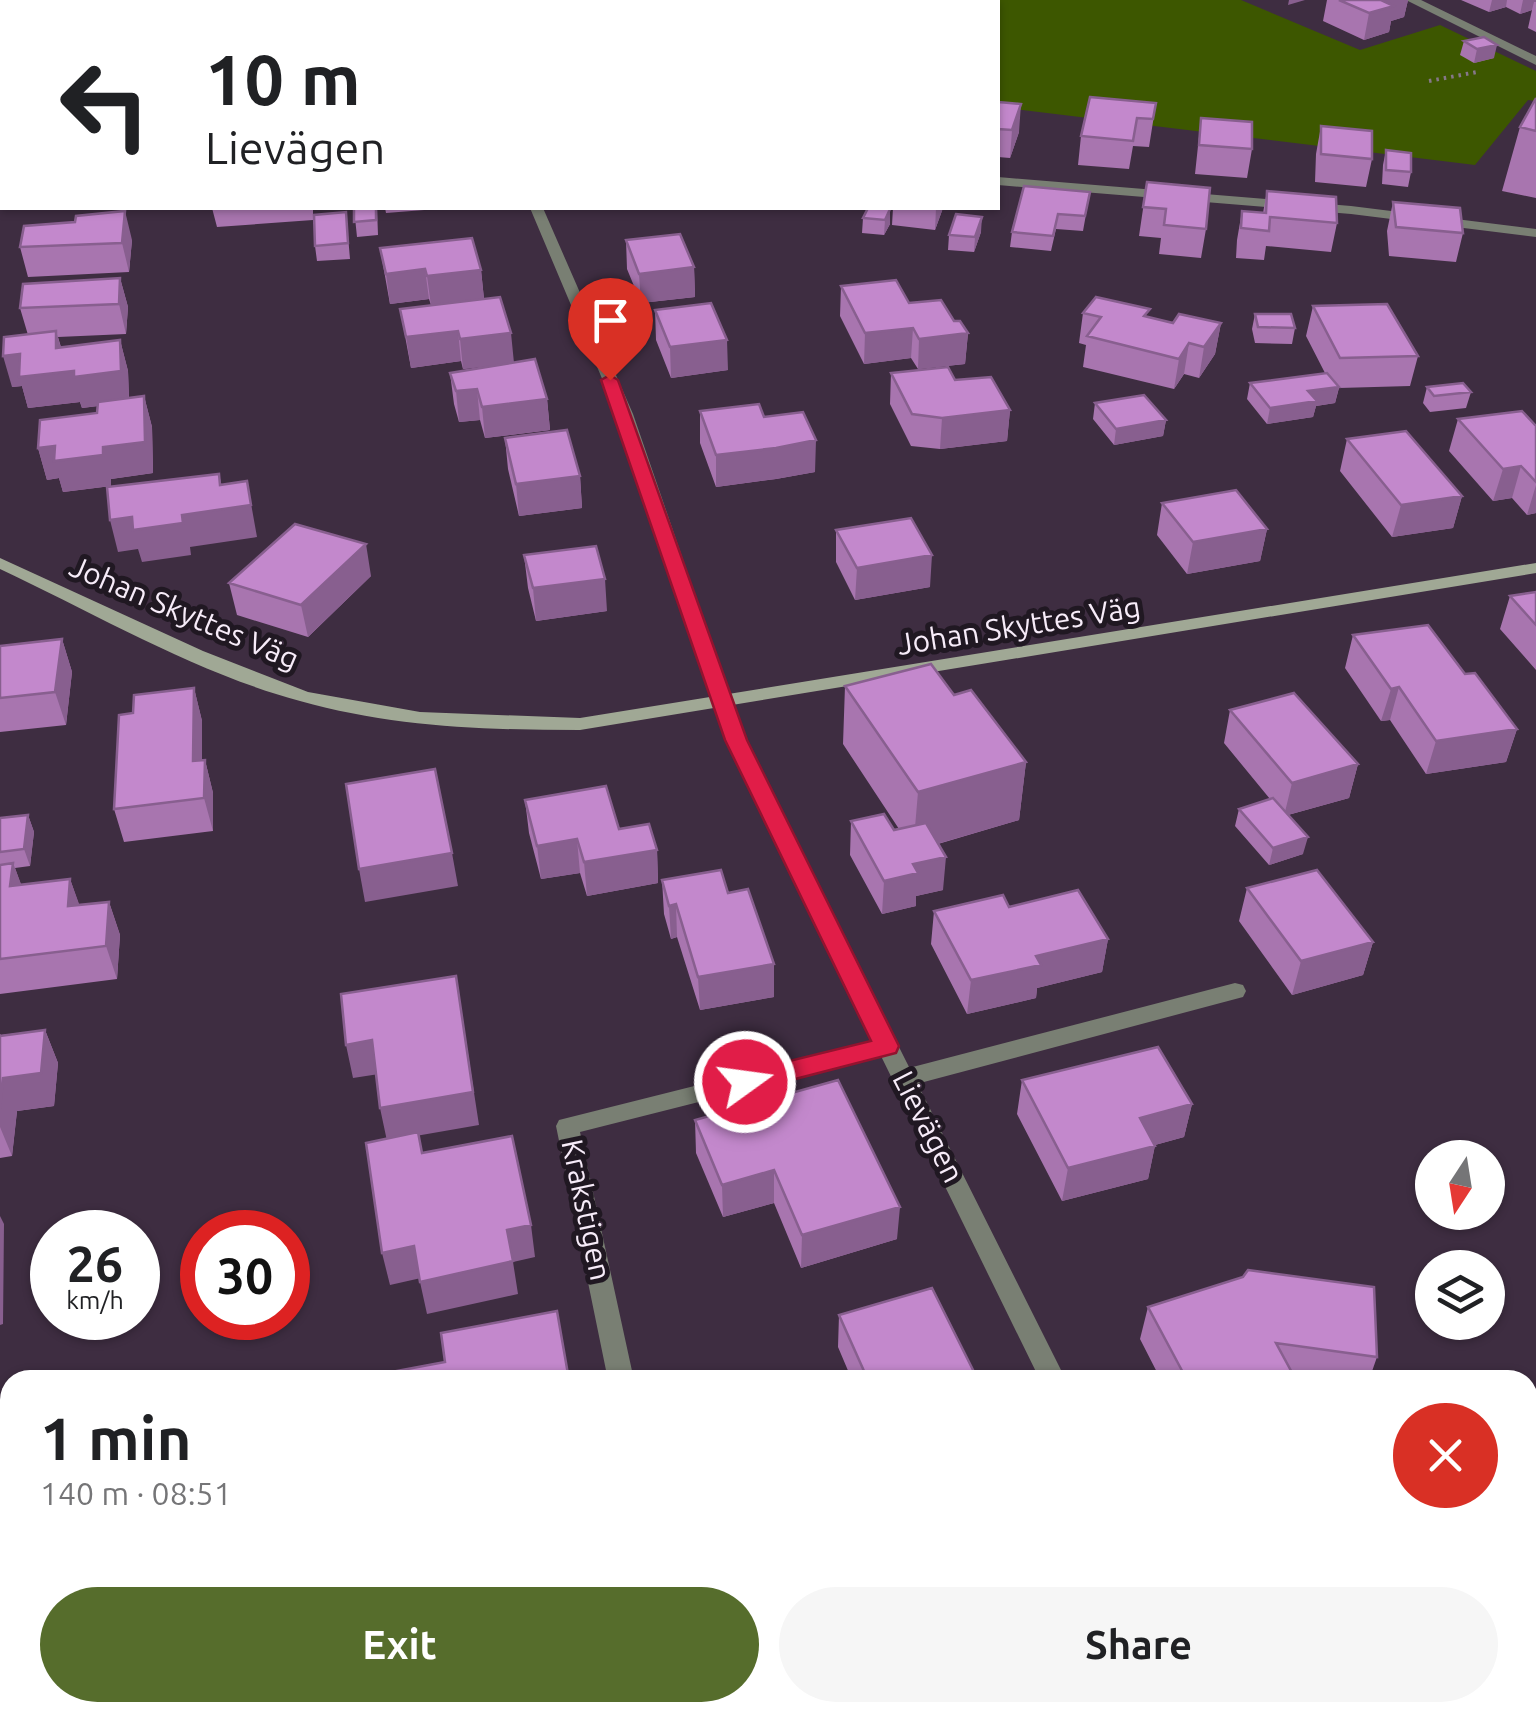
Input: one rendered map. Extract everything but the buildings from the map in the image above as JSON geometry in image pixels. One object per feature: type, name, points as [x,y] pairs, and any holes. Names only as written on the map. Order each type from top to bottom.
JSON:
[{"type":"street","points":[[1412,0],[1536,62]]},
{"type":"street","points":[[1000,181],[1352,210],[1536,233]]},
{"type":"street","name":"Lievägen","points":[[537,210],[624,414],[736,740],[1048,1370]]},
{"type":"street","name":"Johan Skyttes Väg","points":[[0,563],[266,684],[370,711],[470,724],[580,724],[1536,568]]},
{"type":"street","points":[[905,1078],[1235,991]]},
{"type":"street","name":"Krakstigen","points":[[619,1370],[568,1126],[887,1046]]},
{"type":"path","points":[[1429,82],[1485,70]]},
{"type":"green space","points":[[1000,0],[1241,0],[1360,50],[1440,25],[1536,71],[1536,101],[1528,100],[1475,165],[1000,107]]},
{"type":"route","points":[[610,380],[736,740],[887,1046],[745,1082]]}]
